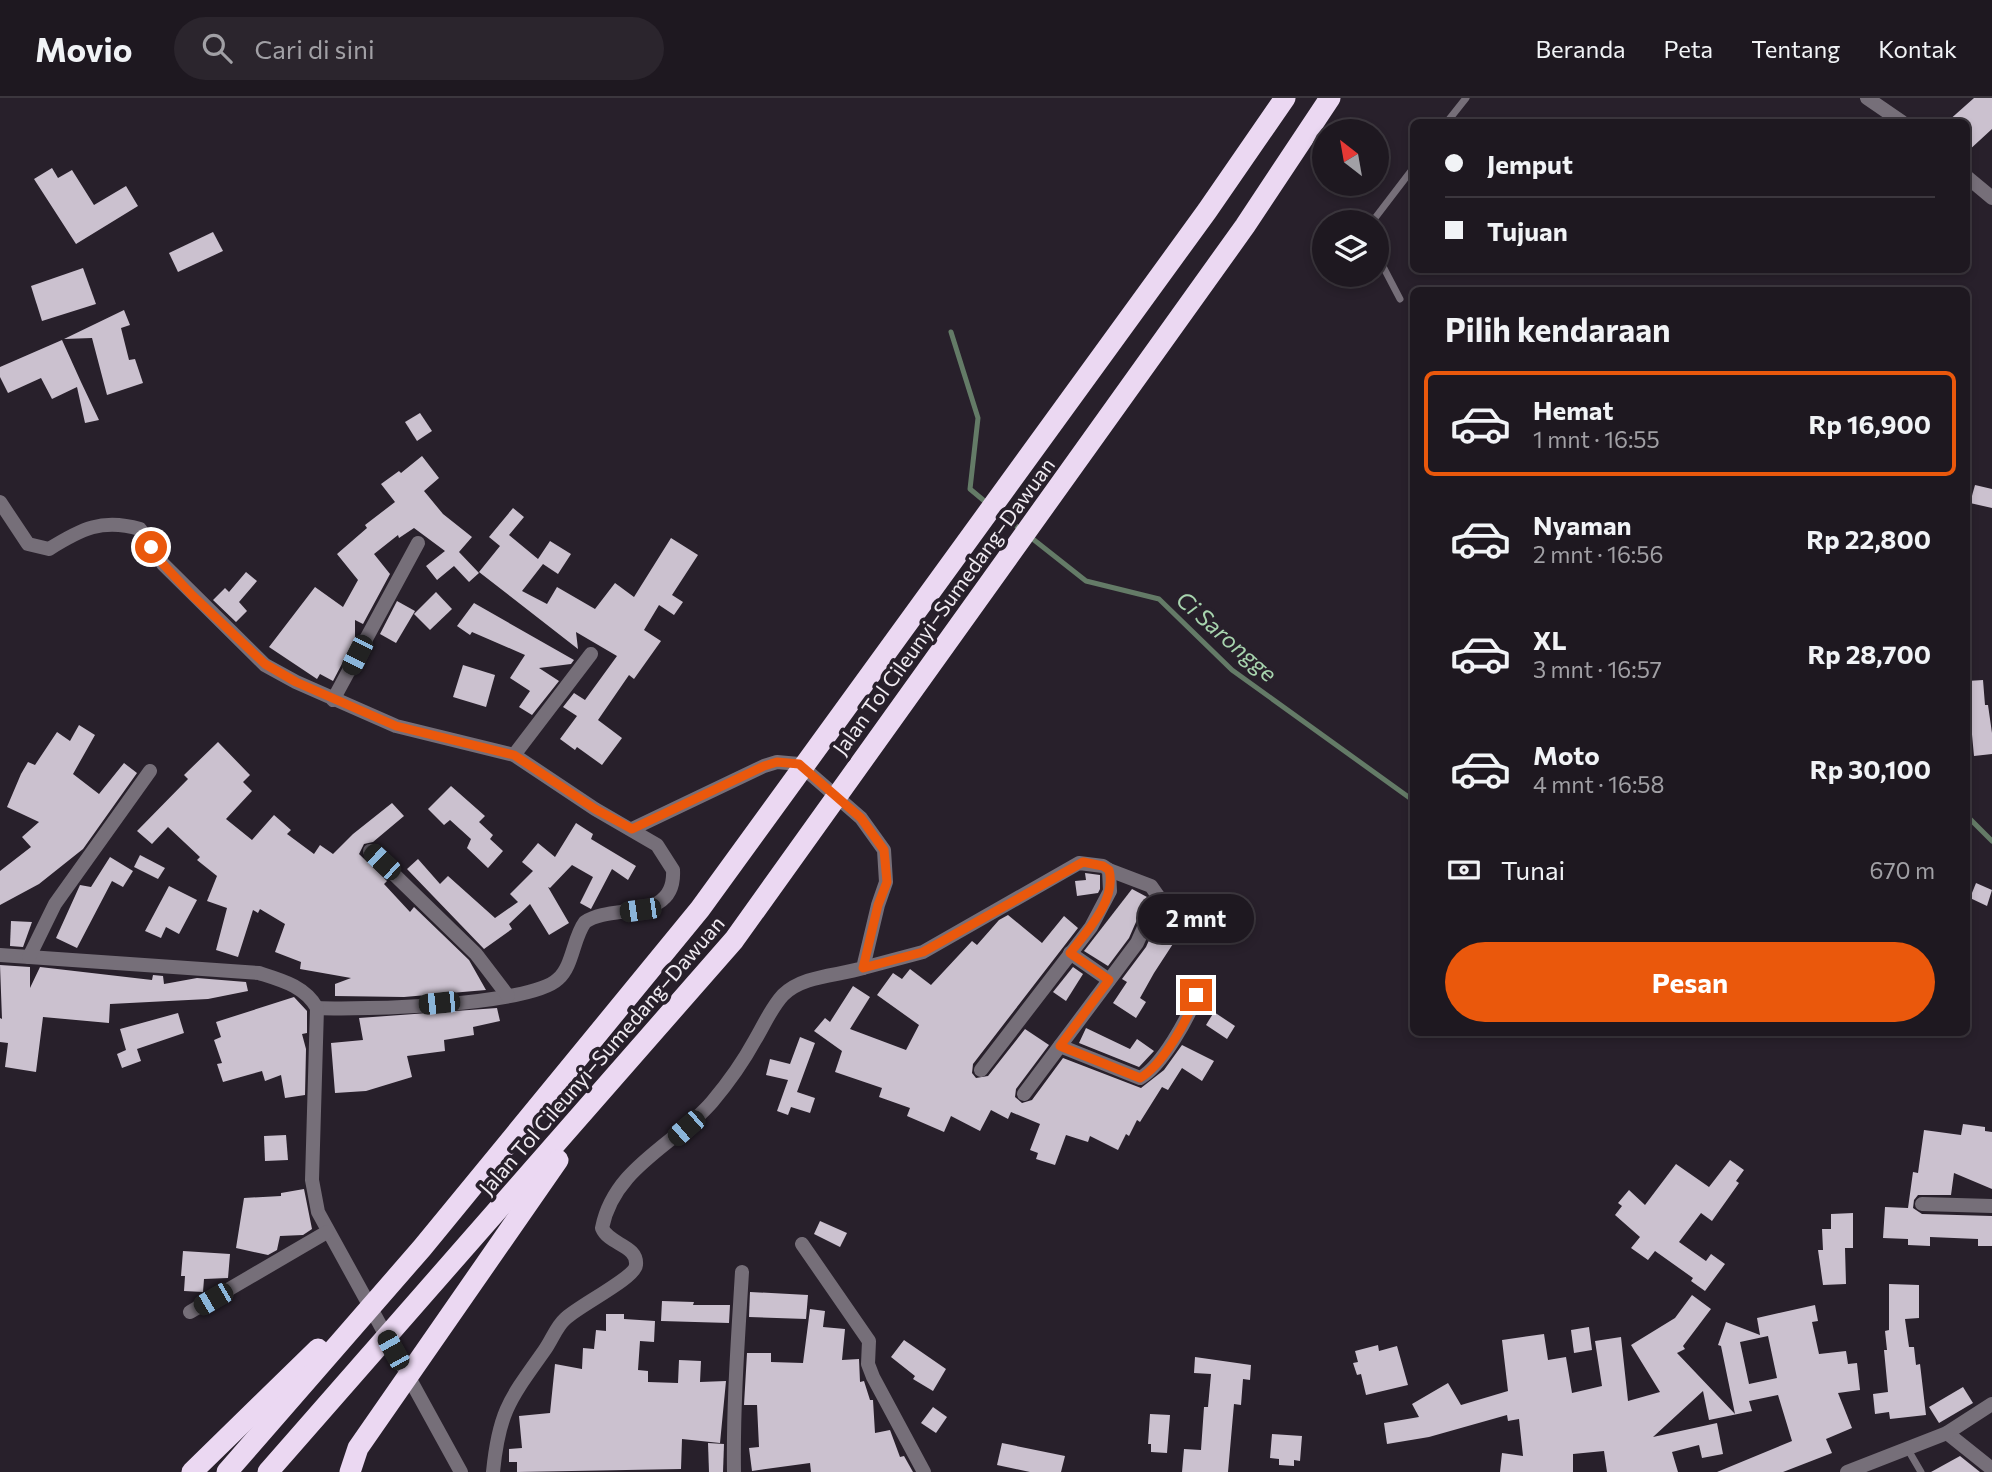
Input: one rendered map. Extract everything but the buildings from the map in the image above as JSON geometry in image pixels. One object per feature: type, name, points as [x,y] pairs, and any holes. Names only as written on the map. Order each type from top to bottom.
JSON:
[{"type":"highway","name":"Jalan Tol Cileunyi–Sumedang–Dawuan","points":[[227,1472],[422,1248],[700,909],[1207,211],[1285,98]]},
{"type":"highway","name":"Jalan Tol Cileunyi–Sumedang–Dawuan","points":[[268,1472],[734,940],[1245,226],[1330,98]]},
{"type":"highway","points":[[350,1472],[358,1448],[616,1077]]},
{"type":"highway","points":[[192,1472],[422,1248]]},
{"type":"street","points":[[1867,98],[1898,119]]},
{"type":"street","points":[[1970,180],[1992,198]]},
{"type":"street","points":[[0,502],[28,544],[49,549],[80,530],[117,523],[140,529],[163,564],[265,664],[333,700],[396,726],[514,755],[595,809],[657,845],[673,870],[670,890],[653,906],[591,918],[580,928],[562,977],[549,986],[508,996],[393,1008],[317,1008]]},
{"type":"street","points":[[333,700],[418,543]]},
{"type":"street","points":[[514,755],[591,653]]},
{"type":"street","points":[[632,829],[764,766],[777,762],[799,764],[861,818],[884,850],[887,882],[878,905],[863,968]]},
{"type":"street","points":[[30,957],[55,904],[150,771]]},
{"type":"street","points":[[370,852],[475,954],[508,996]]},
{"type":"street","points":[[493,1472],[503,1413],[561,1322],[582,1304],[618,1286],[635,1271],[636,1262],[632,1252],[610,1240],[603,1228],[620,1184],[713,1101],[741,1063],[783,995],[807,980],[923,952],[1079,863],[1103,866],[1151,886],[1158,897],[1137,943],[1024,1094]]},
{"type":"street","points":[[981,1070],[1091,927],[1110,891],[1109,870]]},
{"type":"street","points":[[1070,953],[1109,980]]},
{"type":"street","points":[[0,955],[258,973],[304,991],[317,1008],[312,1180],[318,1212],[461,1472]]},
{"type":"street","points":[[1060,1046],[1140,1078],[1149,1072],[1184,1023],[1196,995]]},
{"type":"street","points":[[1922,1204],[1992,1206]]},
{"type":"street","points":[[190,1312],[330,1237]]},
{"type":"street","points":[[802,1244],[869,1342],[869,1364],[873,1377],[923,1472]]},
{"type":"street","points":[[734,1472],[732,1429],[737,1408],[735,1362],[742,1272]]},
{"type":"street","points":[[1847,1472],[1947,1433],[1992,1404]]},
{"type":"street","points":[[1947,1433],[1992,1469]]},
{"type":"lane","points":[[1449,119],[1466,98]]},
{"type":"lane","points":[[1381,210],[1410,172]]},
{"type":"lane","points":[[1389,278],[1400,299]]},
{"type":"lane","points":[[1907,1447],[1921,1472]]},
{"type":"waterway","name":"Ci Sarongge","points":[[951,332],[978,418],[970,489],[988,504]]},
{"type":"waterway","name":"Ci Sarongge","points":[[996,510],[1021,530]]},
{"type":"waterway","name":"Ci Sarongge","points":[[1029,536],[1086,581],[1159,599],[1232,670],[1410,798]]},
{"type":"waterway","name":"Ci Sarongge","points":[[1970,819],[1992,841]]},
{"type":"route","points":[[151,547],[192,595],[265,664],[333,700],[396,726],[514,755],[595,809],[632,829],[764,766],[777,762],[799,764],[861,818],[884,850],[887,882],[865,951],[863,968],[910,958],[923,952],[1083,862],[1109,870],[1110,891],[1091,927],[1070,953],[1109,980],[1060,1046],[1140,1078],[1149,1072],[1184,1023],[1196,995]]}]
